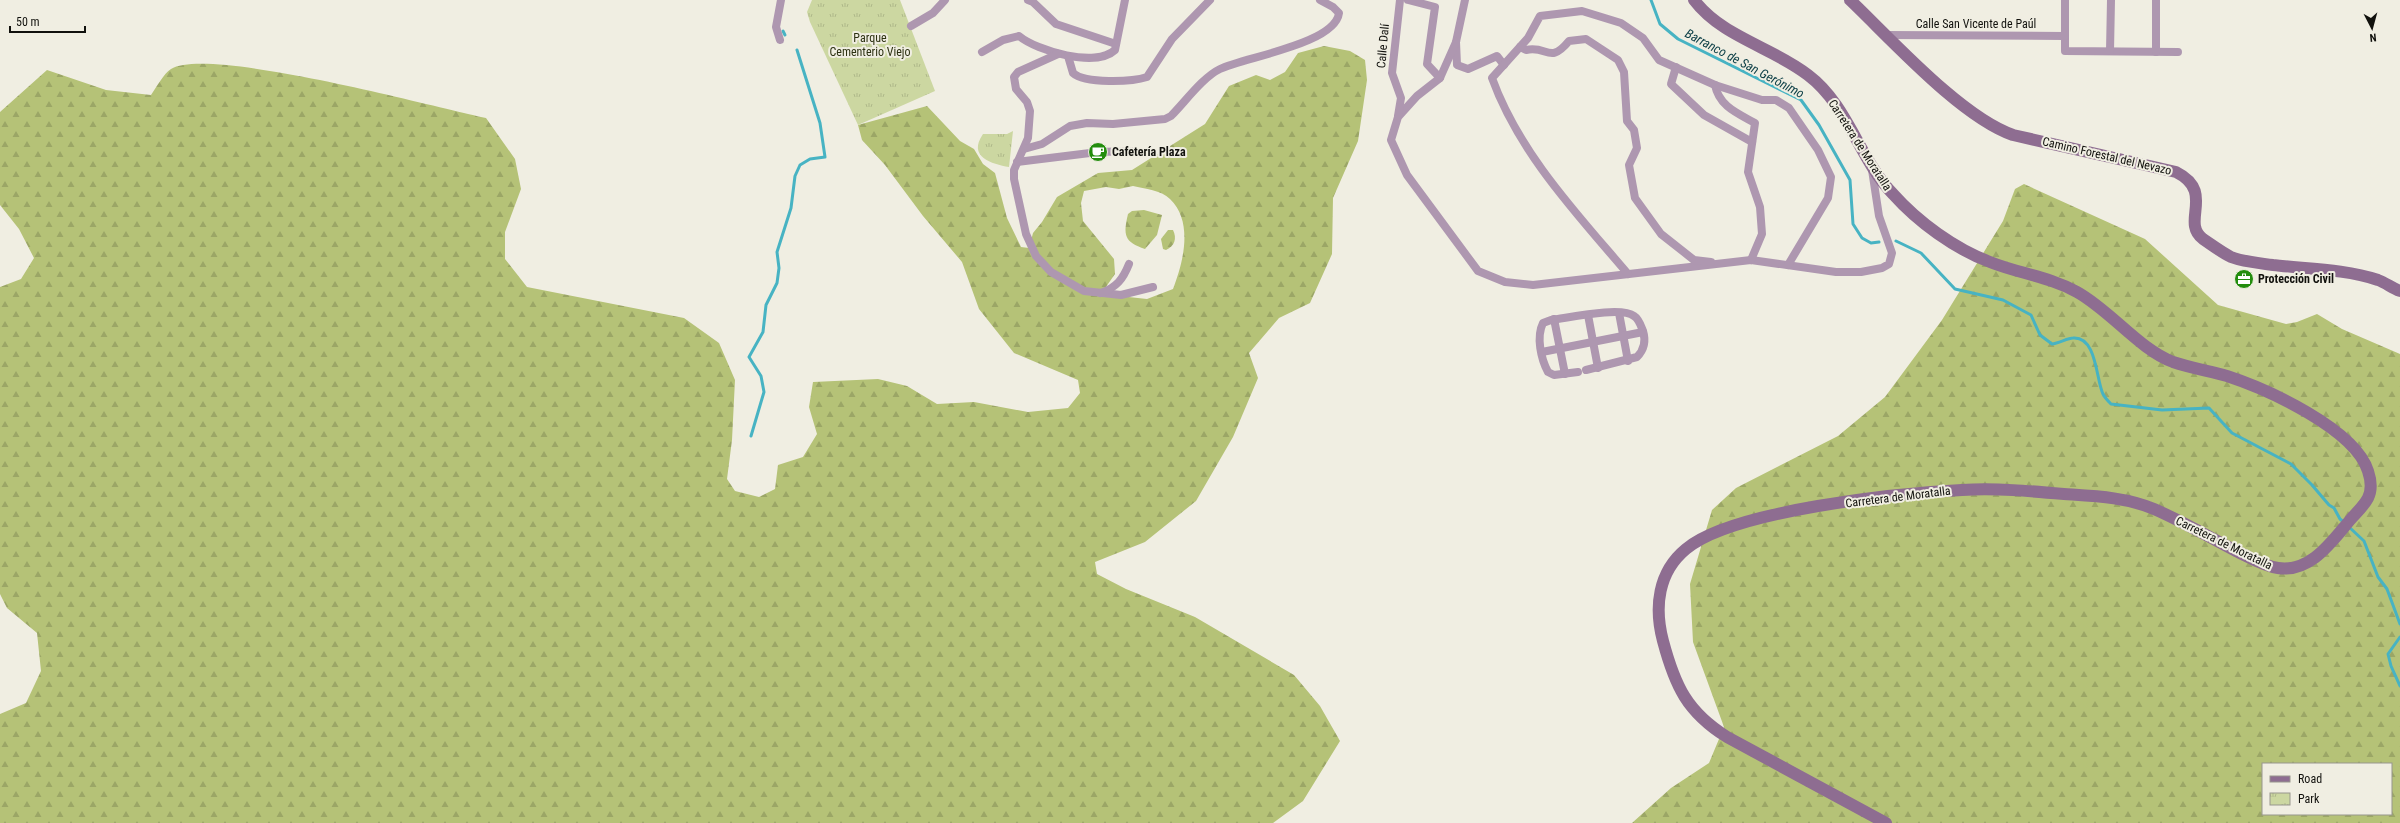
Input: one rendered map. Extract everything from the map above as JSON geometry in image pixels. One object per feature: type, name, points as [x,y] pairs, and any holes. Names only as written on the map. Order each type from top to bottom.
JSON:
[{"type":"main road","name":"Carretera de Moratalla","points":[[1694,0],[1710,19],[1720,26],[1778,56],[1809,76],[1835,104],[1882,182],[1904,206],[1931,227],[1972,253],[1992,263],[2033,274],[2060,284],[2106,312],[2161,356],[2173,362],[2226,376],[2276,396],[2327,426],[2352,446],[2368,468],[2371,485],[2369,497],[2365,503],[2327,546],[2307,563],[2282,569],[2254,560],[2178,521],[2138,503],[2098,497],[1990,489],[1911,494],[1796,511],[1722,529],[1688,547],[1676,558],[1664,578],[1658,597],[1658,610],[1661,632],[1670,662],[1692,710],[1705,722],[1727,737],[1886,823]]},
{"type":"main road","name":"Camino Forestal del Nevazo","points":[[1850,0],[1944,88],[1997,129],[2176,172],[2184,176],[2194,186],[2196,194],[2195,217],[2197,232],[2201,238],[2230,256],[2250,262],[2338,273],[2378,280],[2400,291]]},
{"type":"street","points":[[780,40],[776,27],[781,0]]},
{"type":"street","points":[[911,26],[933,13],[945,0]]},
{"type":"street","points":[[1028,0],[1033,2],[1056,24],[1116,44]]},
{"type":"street","points":[[982,52],[1003,40],[1019,36],[1058,54],[1068,56],[1089,58],[1111,54],[1116,44],[1125,0]]},
{"type":"street","points":[[1068,56],[1073,73],[1082,78],[1121,81],[1147,77],[1172,39],[1210,0]]},
{"type":"street","points":[[1024,149],[1042,144],[1070,126],[1087,123],[1112,124],[1165,119],[1171,116],[1219,70],[1299,44],[1330,28],[1338,19],[1339,13],[1333,7],[1320,0]]},
{"type":"street","name":"Calle Dalí","points":[[1398,117],[1401,98],[1392,73],[1400,0]]},
{"type":"street","points":[[1408,0],[1435,7],[1427,64],[1440,78]]},
{"type":"street","points":[[1465,0],[1456,42],[1455,57],[1457,65],[1468,69],[1497,56],[1504,65]]},
{"type":"street","points":[[2065,0],[2065,51],[2178,52]]},
{"type":"street","points":[[2110,51],[2111,0]]},
{"type":"street","points":[[2156,0],[2156,52]]},
{"type":"street","points":[[1628,274],[1572,207],[1522,141],[1503,109],[1492,78],[1528,38],[1540,16],[1582,10],[1621,23],[1643,38],[1659,60],[1715,85],[1762,100],[1776,100],[1783,104],[1801,124],[1829,172],[1831,184],[1828,198],[1788,266]]},
{"type":"street","name":"Calle San Vicente de Paúl","points":[[1886,35],[2065,36]]},
{"type":"street","points":[[1520,47],[1526,50],[1533,48],[1553,54],[1560,51],[1568,41],[1586,39],[1618,60],[1624,72],[1627,121],[1634,130],[1637,148],[1629,165],[1635,198],[1661,234],[1694,260],[1722,264]]},
{"type":"street","points":[[1456,42],[1440,78],[1417,96],[1398,117],[1390,140],[1407,175],[1478,270],[1505,282],[1533,285],[1751,260],[1836,272],[1874,270],[1889,264],[1892,253],[1879,216],[1871,163]]},
{"type":"street","points":[[1058,54],[1018,72],[1014,77],[1016,89],[1027,102],[1030,111],[1028,138],[1017,162],[1014,178],[1026,234],[1036,256],[1051,272],[1084,291],[1121,296],[1153,287]]},
{"type":"street","points":[[1676,67],[1671,84],[1704,115],[1752,142]]},
{"type":"street","points":[[1715,85],[1717,96],[1728,107],[1755,122],[1748,172],[1760,207],[1762,234],[1751,260]]},
{"type":"street","points":[[1017,162],[1098,152],[1133,151]]},
{"type":"street","points":[[1101,294],[1114,288],[1121,281],[1129,264]]},
{"type":"street","points":[[1619,313],[1628,361]]},
{"type":"street","points":[[1619,313],[1634,316],[1643,332],[1644,346],[1642,352],[1637,357],[1628,361],[1565,374],[1554,375],[1548,372],[1542,352],[1539,330],[1543,323],[1554,319],[1619,313]]},
{"type":"street","points":[[1588,316],[1598,368]]},
{"type":"street","points":[[1554,319],[1565,374]]},
{"type":"street","points":[[1542,352],[1643,332]]},
{"type":"green space","name":"Parque Cementerio Viejo","points":[[812,0],[900,0],[935,91],[858,125],[810,22],[807,12]]},
{"type":"green space","points":[[1324,46],[1350,51],[1365,60],[1367,80],[1358,141],[1333,198],[1332,254],[1310,303],[1279,318],[1249,353],[1258,378],[1233,437],[1196,501],[1145,542],[1095,562],[1097,574],[1126,589],[1195,617],[1294,675],[1320,706],[1340,741],[1303,801],[1273,823],[0,823],[0,714],[26,703],[41,671],[37,633],[7,608],[0,594],[0,287],[21,279],[34,258],[19,229],[0,205],[0,112],[47,70],[106,90],[151,95],[163,77],[171,69],[193,64],[229,65],[274,71],[323,81],[486,118],[515,159],[521,189],[505,232],[505,259],[527,287],[684,318],[719,343],[735,380],[732,440],[727,479],[735,491],[759,497],[775,489],[778,465],[803,457],[817,434],[809,407],[813,382],[878,379],[907,386],[937,404],[974,402],[1028,412],[1068,408],[1080,393],[1078,380],[1014,353],[979,309],[962,262],[923,216],[885,165],[862,140],[858,125],[927,106],[960,141],[974,149],[983,164],[995,173],[1007,218],[1021,247],[1029,248],[1033,233],[1042,222],[1057,197],[1098,173],[1132,170],[1205,124],[1229,86],[1256,75],[1270,80],[1285,72],[1298,53]],"holes":[[[1133,186],[1158,192],[1170,199],[1177,208],[1182,219],[1184,231],[1183,255],[1173,289],[1147,299],[1101,294],[1115,274],[1114,259],[1083,221],[1081,203],[1084,191],[1106,187],[1119,189]]]},
{"type":"green space","points":[[1013,131],[1009,167],[989,161],[980,154],[978,148],[983,134],[1007,134]]},
{"type":"green space","points":[[2024,184],[2145,239],[2218,305],[2286,324],[2297,322],[2317,314],[2342,329],[2400,354],[2400,823],[1632,823],[1671,788],[1709,763],[1724,727],[1693,642],[1690,584],[1712,510],[1736,488],[1838,436],[1885,397],[1942,320],[2003,221],[2015,189]]},
{"type":"green space","points":[[1144,210],[1162,215],[1157,235],[1145,249],[1133,244],[1127,237],[1126,232],[1128,214],[1132,211]]},
{"type":"green space","points":[[1168,230],[1173,230],[1175,239],[1173,244],[1166,250],[1163,249],[1161,239]]},
{"type":"waterway","name":"Barranco de San Gerónimo","points":[[1651,0],[1660,24],[1678,39],[1801,100],[1819,125],[1850,180],[1853,224],[1862,238],[1871,243],[1879,242]]},
{"type":"waterway","points":[[783,31],[785,35]]},
{"type":"waterway","points":[[751,436],[764,392],[761,376],[749,357],[763,332],[766,305],[777,283],[779,268],[777,252],[791,208],[795,176],[800,165],[810,159],[825,157],[820,123],[797,50]]},
{"type":"waterway","name":"Barranco de San Gerónimo","points":[[1896,241],[1921,253],[1955,289],[2003,300],[2031,315],[2040,335],[2052,344],[2071,338],[2081,339],[2087,344],[2091,351],[2103,394],[2111,404],[2162,410],[2209,408],[2232,433],[2291,464],[2329,505],[2334,508],[2340,519],[2345,523]]},
{"type":"waterway","name":"Barranco de San Gerónimo","points":[[2349,527],[2364,541],[2378,577],[2387,589],[2400,624]]},
{"type":"waterway","name":"Barranco de San Gerónimo","points":[[2400,637],[2388,654],[2391,666],[2400,686]]},
{"type":"place","name":"Cafetería Plaza","points":[[1098,152]]},
{"type":"place","name":"Protección Civil","points":[[2244,279]]}]
